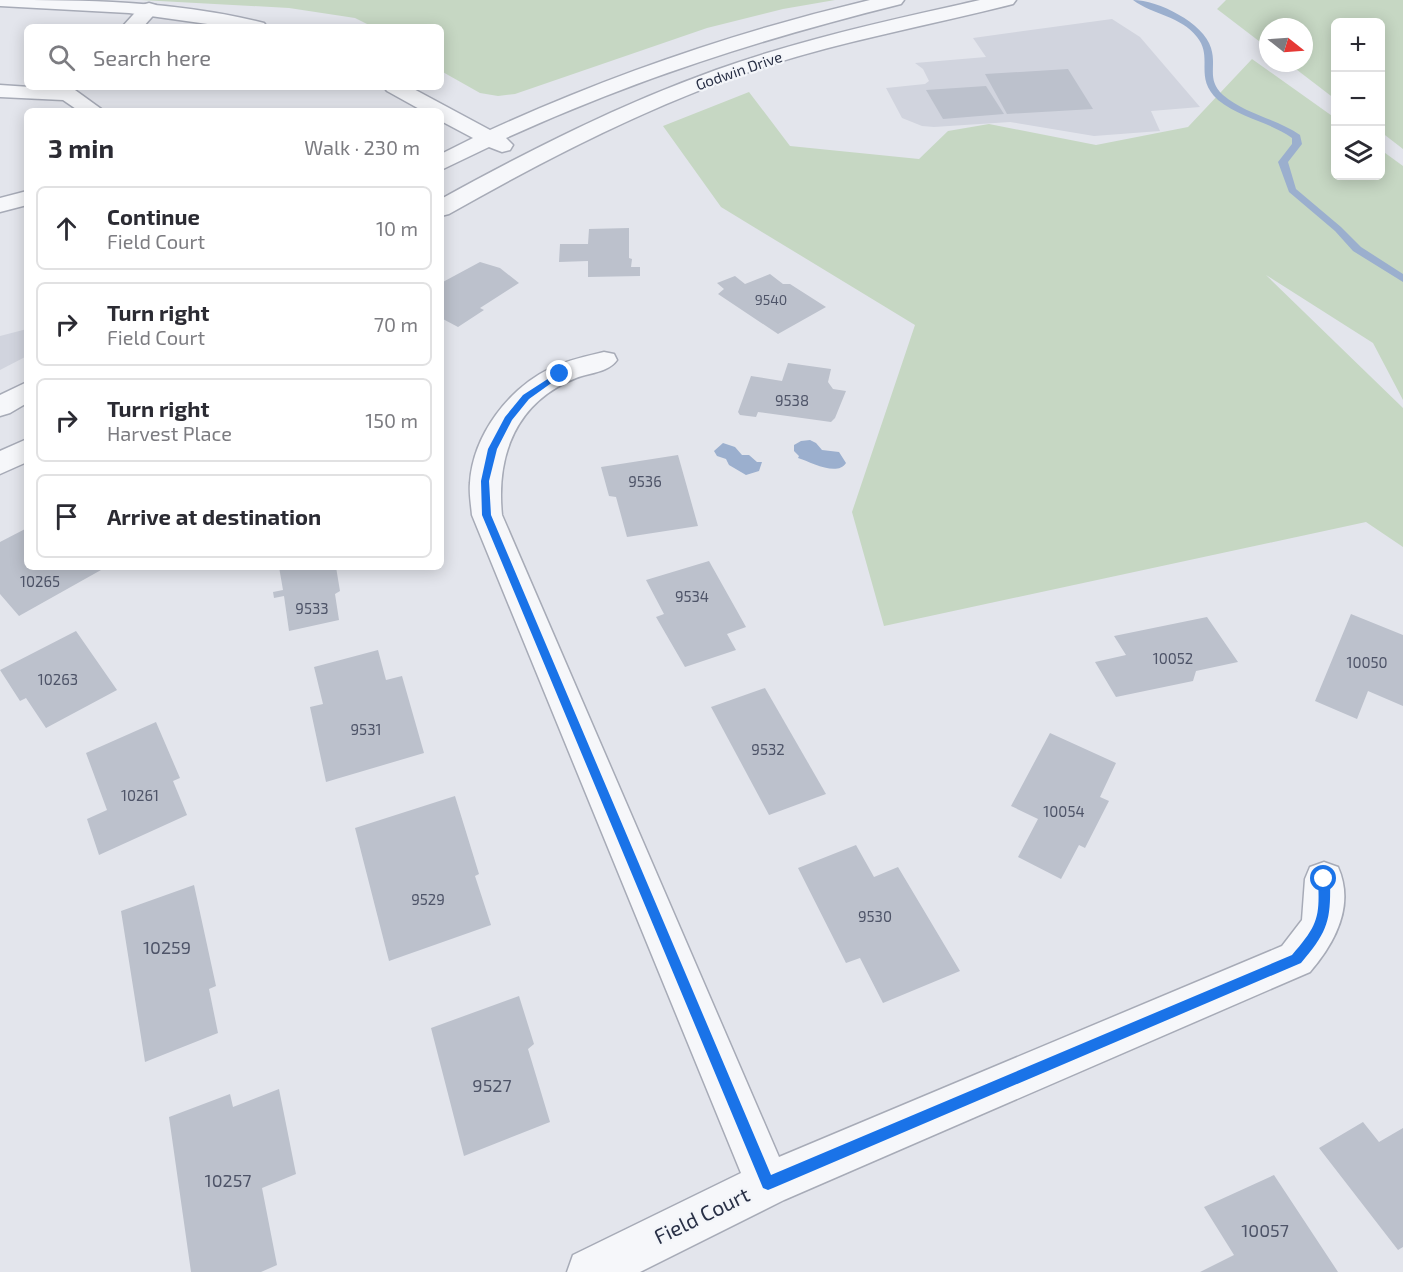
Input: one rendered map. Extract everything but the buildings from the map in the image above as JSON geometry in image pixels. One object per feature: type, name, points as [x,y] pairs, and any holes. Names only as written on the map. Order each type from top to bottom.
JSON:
[{"type":"street","points":[[0,0],[149,9],[205,16],[243,24]]},
{"type":"street","name":"Godwin Drive","points":[[444,161],[489,137],[643,72],[700,52],[800,23],[894,0]]},
{"type":"street","name":"Godwin Drive","points":[[444,207],[603,124],[726,74],[884,28],[1006,0]]},
{"type":"street","points":[[135,24],[149,9]]},
{"type":"street","points":[[400,90],[433,108]]},
{"type":"street","points":[[0,91],[72,91],[90,108]]},
{"type":"street","points":[[444,114],[530,161]]},
{"type":"street","points":[[0,205],[24,199]]},
{"type":"street","points":[[604,360],[560,374],[526,397],[508,418],[492,449],[485,481],[487,515],[768,1184]]},
{"type":"street","points":[[0,407],[24,393]]},
{"type":"street","points":[[0,464],[24,451]]},
{"type":"street","name":"Field Court","points":[[590,1272],[768,1184],[1296,959],[1317,935],[1325,911],[1324,879]]},
{"type":"shaded area","points":[[1112,19],[1140,37],[1200,107],[1151,111],[1160,131],[1094,136],[1010,122],[934,127],[922,126],[902,118],[886,88],[925,84],[929,81],[923,69],[915,63],[986,57],[973,38]]},
{"type":"shaded area","points":[[24,330],[24,358],[0,370],[0,336]]},
{"type":"green space","points":[[141,0],[835,0],[783,9],[707,28],[515,94],[498,96],[480,93],[444,73],[444,24],[367,24],[355,18],[289,8]]},
{"type":"green space","points":[[1226,0],[1403,0],[1403,149],[1385,135],[1385,18],[1331,18],[1331,96],[1300,72],[1313,72],[1313,18],[1259,18],[1259,41],[1217,9]]},
{"type":"green space","points":[[1252,59],[1259,64],[1259,72],[1270,72],[1331,115],[1331,180],[1385,180],[1385,153],[1403,166],[1403,400],[1373,343],[1266,275],[1403,408],[1403,547],[1366,522],[884,626],[852,512],[915,325],[721,207],[663,126],[749,92],[790,146],[919,159],[948,131],[989,124],[1096,145],[1188,127]]},
{"type":"water","points":[[810,440],[822,450],[839,452],[846,463],[837,469],[830,469],[798,458],[794,445]]},
{"type":"water","points":[[723,443],[735,447],[742,455],[749,455],[757,462],[762,462],[759,471],[746,475],[729,465],[726,459],[717,456],[714,451]]},
{"type":"waterway","points":[[1137,0],[1183,21],[1201,36],[1207,46],[1208,78],[1211,86],[1221,98],[1297,137],[1297,144],[1283,162],[1292,190],[1338,229],[1357,249],[1403,279]]},
{"type":"route","points":[[560,374],[526,397],[508,418],[492,449],[485,481],[487,515],[768,1184],[1296,959],[1317,935],[1325,911],[1324,879]]}]
